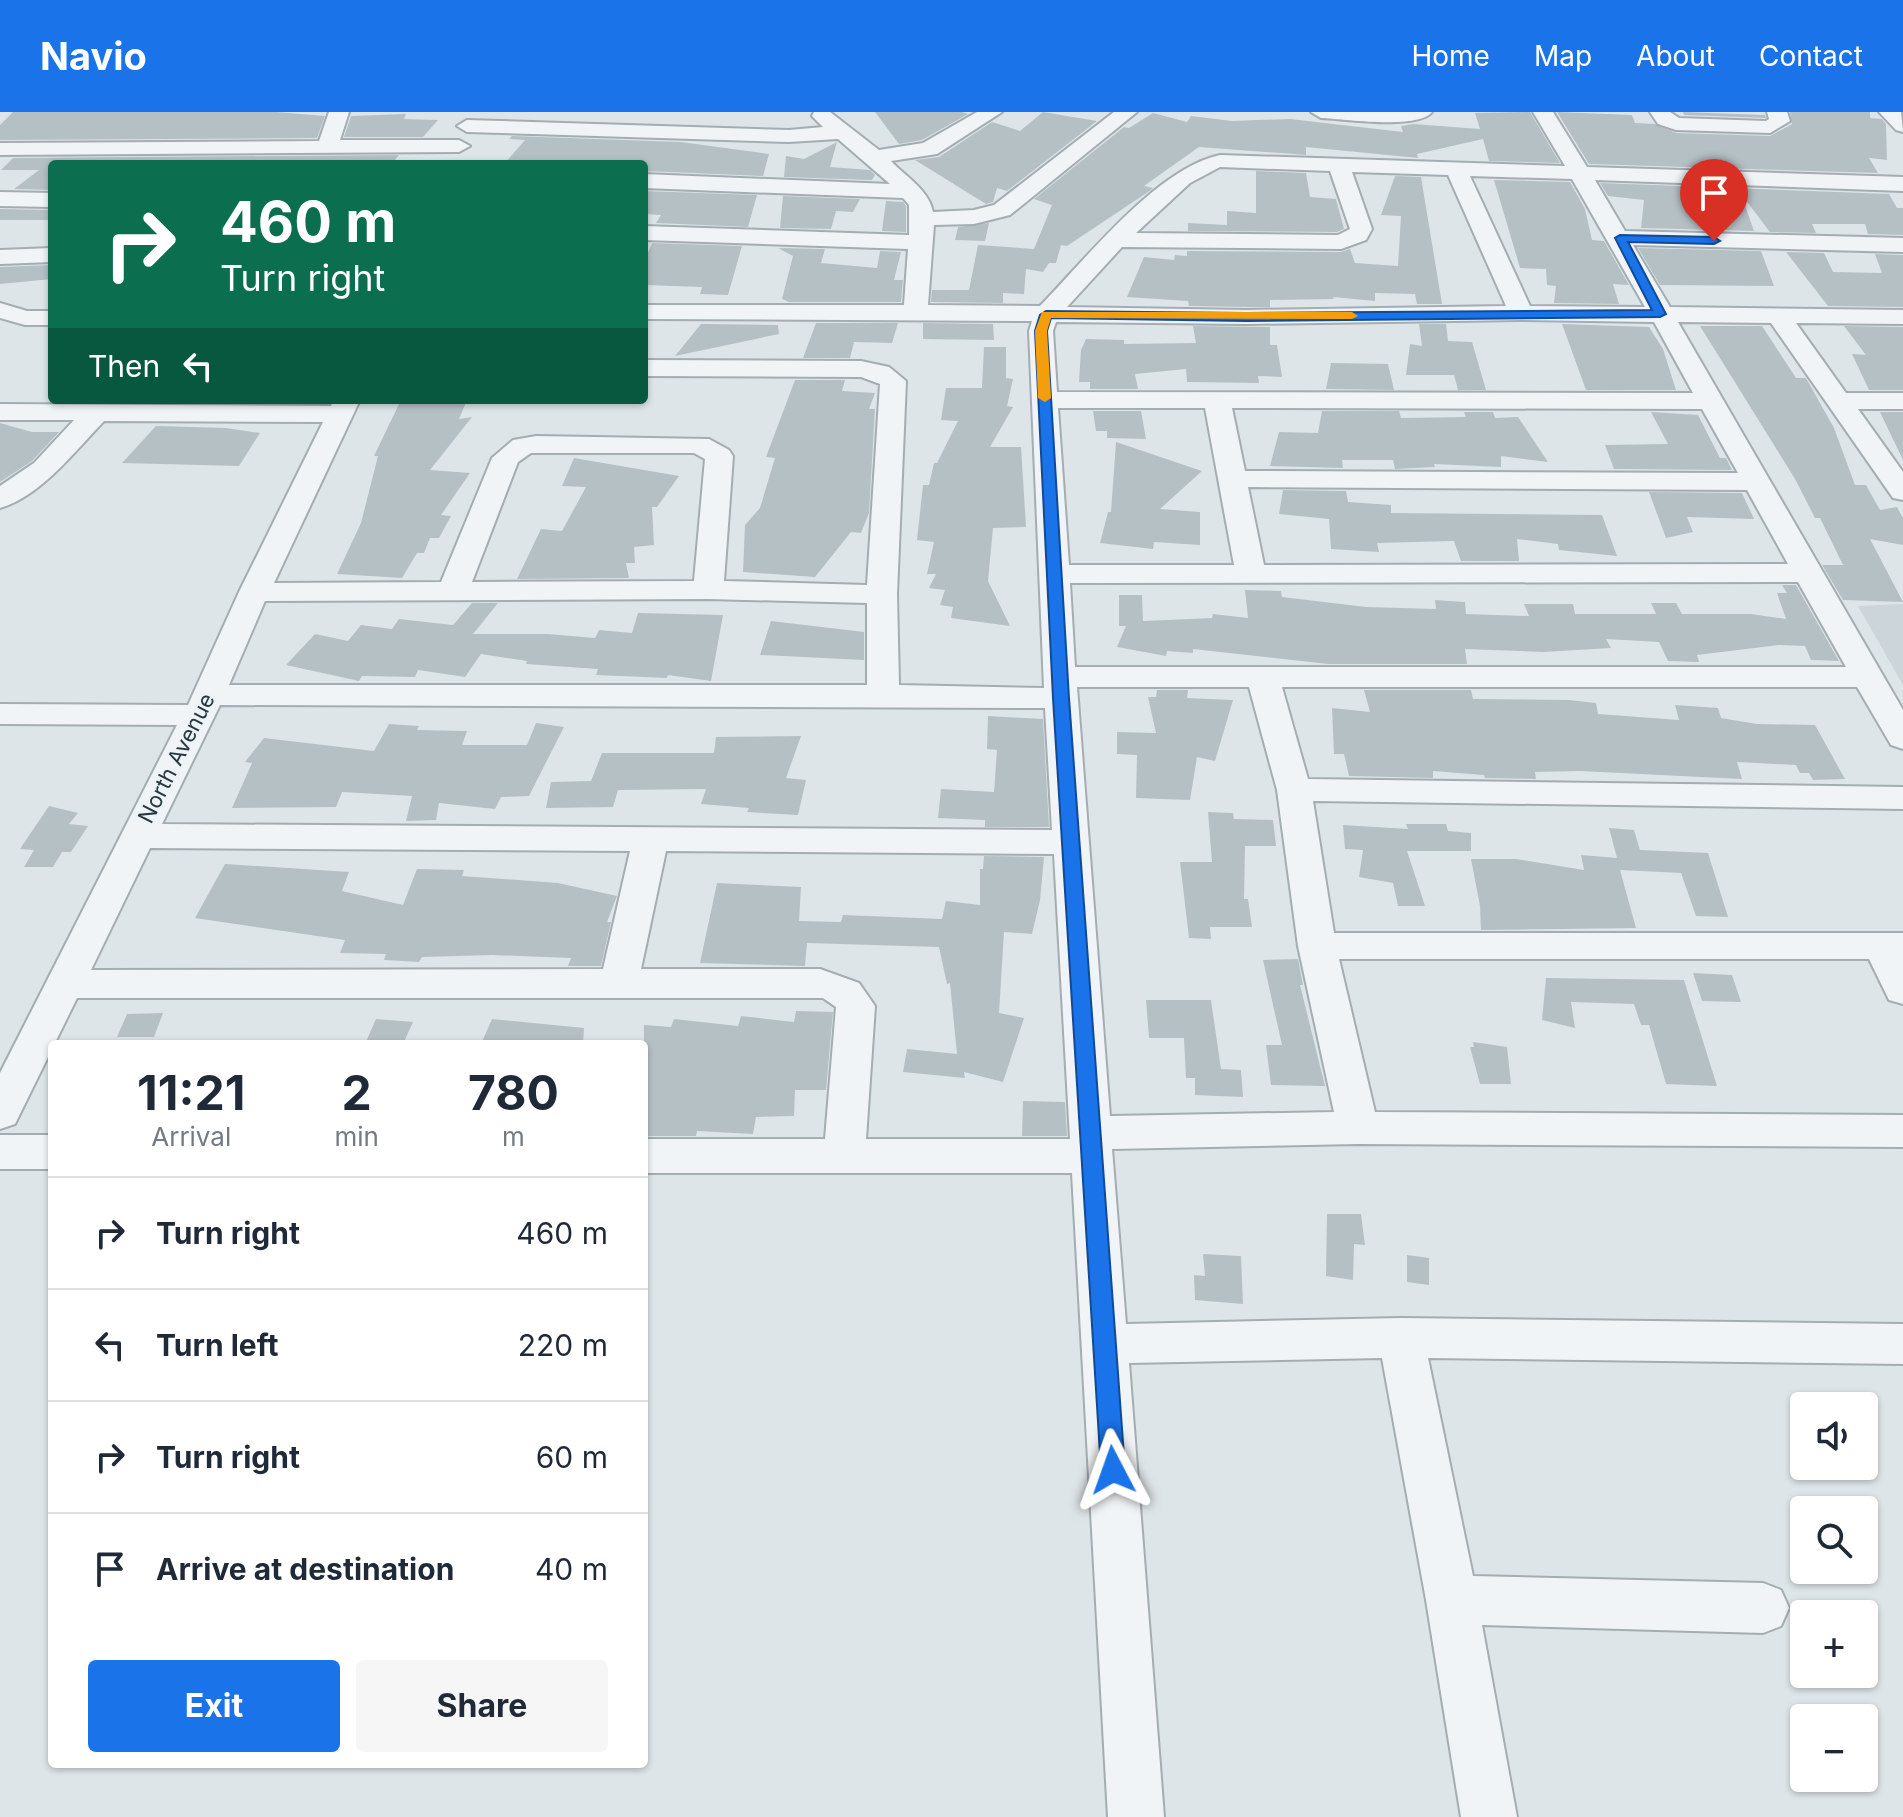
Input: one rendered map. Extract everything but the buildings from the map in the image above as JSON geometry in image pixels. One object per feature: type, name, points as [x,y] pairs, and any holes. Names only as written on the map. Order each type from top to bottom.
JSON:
[{"type":"street","points":[[328,146],[339,112]]},
{"type":"street","points":[[703,134],[710,112]]},
{"type":"street","points":[[818,112],[875,157],[920,203],[922,230],[916,312]]},
{"type":"street","points":[[875,157],[929,149],[992,112]]},
{"type":"street","points":[[1321,112],[1413,116],[1422,112]]},
{"type":"street","points":[[1543,112],[1620,238],[1805,573],[1903,738]]},
{"type":"street","points":[[1660,112],[1665,120],[1676,124],[1770,127],[1780,121],[1777,112]]},
{"type":"street","points":[[1889,112],[1903,126]]},
{"type":"street","points":[[648,233],[922,230],[1002,210],[1116,113]]},
{"type":"street","points":[[0,149],[328,146],[463,137],[592,120],[703,134],[789,136],[841,132]]},
{"type":"street","points":[[1136,1817],[1061,688],[1041,331],[1046,315],[1116,240],[1182,178],[1206,164],[1241,160],[1903,184]]},
{"type":"street","points":[[1116,240],[1341,242],[1351,239],[1361,229],[1338,163]]},
{"type":"street","points":[[1455,167],[1521,313]]},
{"type":"street","points":[[648,181],[912,192]]},
{"type":"street","points":[[0,199],[48,200]]},
{"type":"street","points":[[1620,238],[1903,245]]},
{"type":"street","points":[[0,257],[48,255]]},
{"type":"street","points":[[0,310],[25,318],[48,318]]},
{"type":"street","points":[[648,312],[1246,317],[1521,313],[1903,317]]},
{"type":"street","points":[[1779,317],[1900,483]]},
{"type":"street","points":[[648,368],[861,369],[880,372],[891,378],[882,594],[883,695]]},
{"type":"street","points":[[1045,400],[1711,401]]},
{"type":"street","points":[[1217,400],[1250,571]]},
{"type":"street","points":[[1839,401],[1903,401]]},
{"type":"street","points":[[0,412],[344,407]]},
{"type":"street","name":"North Avenue","points":[[0,1113],[204,705],[254,592],[344,407]]},
{"type":"street","points":[[0,499],[44,469],[96,413]]},
{"type":"street","points":[[453,591],[506,458],[523,446],[536,444],[699,445],[715,451],[719,456],[708,590]]},
{"type":"street","points":[[1233,479],[1757,482]]},
{"type":"street","points":[[1055,574],[1250,571],[1805,573]]},
{"type":"street","points":[[254,592],[708,590],[882,594]]},
{"type":"street","points":[[0,714],[204,705],[883,695],[1263,678],[1867,677]]},
{"type":"street","points":[[1263,678],[1294,790],[1317,946],[1358,1128]]},
{"type":"street","points":[[1294,790],[1903,798]]},
{"type":"street","points":[[136,836],[1071,842]]},
{"type":"street","points":[[619,983],[651,838]]},
{"type":"street","points":[[1317,946],[1893,946],[1903,990]]},
{"type":"street","points":[[62,984],[820,983],[838,987],[851,996],[856,1006],[844,1158]]},
{"type":"street","points":[[648,1156],[844,1158],[1358,1128],[1903,1131]]},
{"type":"street","points":[[0,1152],[48,1152]]},
{"type":"street","points":[[1105,1344],[1401,1338],[1903,1344]]},
{"type":"street","points":[[1401,1338],[1452,1600],[1489,1817]]},
{"type":"street","points":[[1452,1600],[1763,1608]]},
{"type":"shaded area","points":[[1903,604],[1903,685],[1858,606]]},
{"type":"slow traffic","points":[[1045,398],[1041,331],[1046,315],[1352,316]]},
{"type":"route","points":[[1113,1470],[1061,698],[1041,331],[1046,315],[1660,314],[1620,238],[1714,241]]}]
